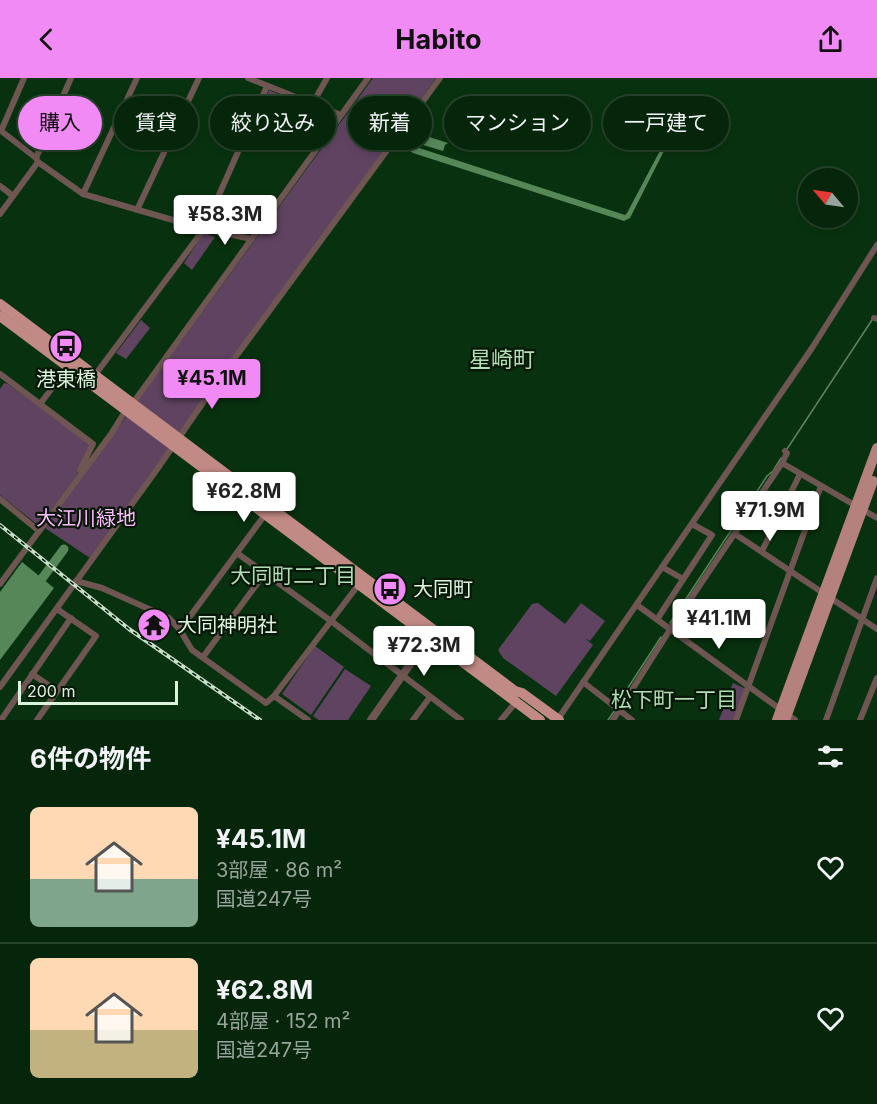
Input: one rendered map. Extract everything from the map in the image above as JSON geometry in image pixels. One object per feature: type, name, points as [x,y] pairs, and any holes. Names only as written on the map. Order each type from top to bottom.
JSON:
[{"type":"highway","points":[[1,311],[95,375],[129,407]]},
{"type":"highway","points":[[1,311],[68,367],[129,407],[519,698],[558,719]]},
{"type":"highway","points":[[268,511],[358,584],[432,634]]},
{"type":"highway","points":[[519,698],[540,720]]},
{"type":"main road","points":[[785,717],[859,508],[877,448]]},
{"type":"main road","points":[[859,508],[877,469]]},
{"type":"street","points":[[24,78],[0,130],[84,194],[204,229],[252,239]]},
{"type":"street","points":[[0,214],[37,160],[71,78]]},
{"type":"street","points":[[84,194],[137,78]]},
{"type":"street","points":[[137,210],[199,78]]},
{"type":"street","points":[[248,78],[294,96]]},
{"type":"street","points":[[317,96],[327,78]]},
{"type":"street","points":[[0,584],[368,78]]},
{"type":"street","points":[[0,687],[218,381],[440,78]]},
{"type":"street","points":[[95,375],[204,229],[267,86]]},
{"type":"street","points":[[336,113],[341,115]]},
{"type":"street","points":[[0,186],[13,196]]},
{"type":"street","points":[[558,719],[812,348],[877,245]]},
{"type":"street","points":[[40,404],[68,367]]},
{"type":"street","points":[[0,384],[2,376],[93,444],[80,470],[80,476]]},
{"type":"street","points":[[613,720],[671,628],[782,464],[785,452]]},
{"type":"street","points":[[782,464],[877,518]]},
{"type":"street","points":[[762,551],[800,474]]},
{"type":"street","points":[[736,720],[821,486]]},
{"type":"street","points":[[0,499],[39,531]]},
{"type":"street","points":[[180,630],[268,511]]},
{"type":"street","points":[[658,618],[712,535],[692,524]]},
{"type":"street","points":[[735,534],[877,629]]},
{"type":"street","points":[[237,553],[404,675],[461,720]]},
{"type":"street","points":[[662,567],[683,579]]},
{"type":"street","points":[[202,657],[265,573]]},
{"type":"street","points":[[826,720],[877,578]]},
{"type":"street","points":[[76,581],[102,588],[169,618],[180,630],[192,650],[266,704],[358,584]]},
{"type":"street","points":[[638,605],[749,687],[785,717]]},
{"type":"street","points":[[37,720],[96,636],[57,609]]},
{"type":"street","points":[[2,720],[71,618]]},
{"type":"street","points":[[371,720],[432,634]]},
{"type":"street","points":[[32,674],[57,691]]},
{"type":"street","points":[[860,720],[877,678]]},
{"type":"street","points":[[583,682],[632,720]]},
{"type":"street","points":[[274,696],[308,720]]},
{"type":"street","points":[[413,720],[430,697]]},
{"type":"street","points":[[501,720],[519,698]]},
{"type":"green space","name":"大江川緑地","points":[[373,78],[436,78],[423,96],[360,96]]},
{"type":"green space","points":[[269,90],[283,96],[267,96]]},
{"type":"green space","name":"大江川緑地","points":[[348,112],[348,150],[384,150],[90,558],[45,528],[321,150],[336,150],[336,129]]},
{"type":"green space","points":[[204,233],[215,237],[192,270],[184,263]]},
{"type":"green space","points":[[141,320],[150,328],[126,359],[116,353]]},
{"type":"green space","points":[[4,383],[91,445],[77,475],[38,525],[0,495],[0,389]]},
{"type":"green space","points":[[538,603],[565,624],[581,603],[605,621],[590,641],[585,638],[593,645],[556,696],[503,658],[498,650],[532,604]]},
{"type":"green space","points":[[315,646],[344,667],[311,715],[282,694]]},
{"type":"green space","points":[[345,669],[371,686],[348,720],[319,720],[313,716]]},
{"type":"green space","points":[[733,683],[746,689],[734,720],[719,720]]},
{"type":"shaded area","points":[[432,138],[444,142],[443,151],[432,148]]},
{"type":"shaded area","points":[[409,150],[425,150],[625,215],[660,150],[664,150],[630,218],[624,221]]},
{"type":"shaded area","points":[[22,562],[54,588],[0,660],[0,592]]},
{"type":"waterway","points":[[787,449],[872,320]]},
{"type":"waterway","points":[[670,623],[781,458]]},
{"type":"waterway","points":[[35,588],[64,549]]},
{"type":"waterway","points":[[618,703],[661,637]]},
{"type":"waterway","points":[[608,720],[615,710]]},
{"type":"railway","points":[[0,525],[129,629],[260,720]]},
{"type":"place","name":"港東橋","points":[[66,346]]},
{"type":"place","name":"大同町","points":[[390,589]]},
{"type":"place","name":"大同神明社","points":[[154,625]]},
{"type":"district","name":"星崎町","points":[[502,359]]},
{"type":"district","name":"大同町二丁目","points":[[293,576]]},
{"type":"district","name":"松下町一丁目","points":[[674,700]]}]
